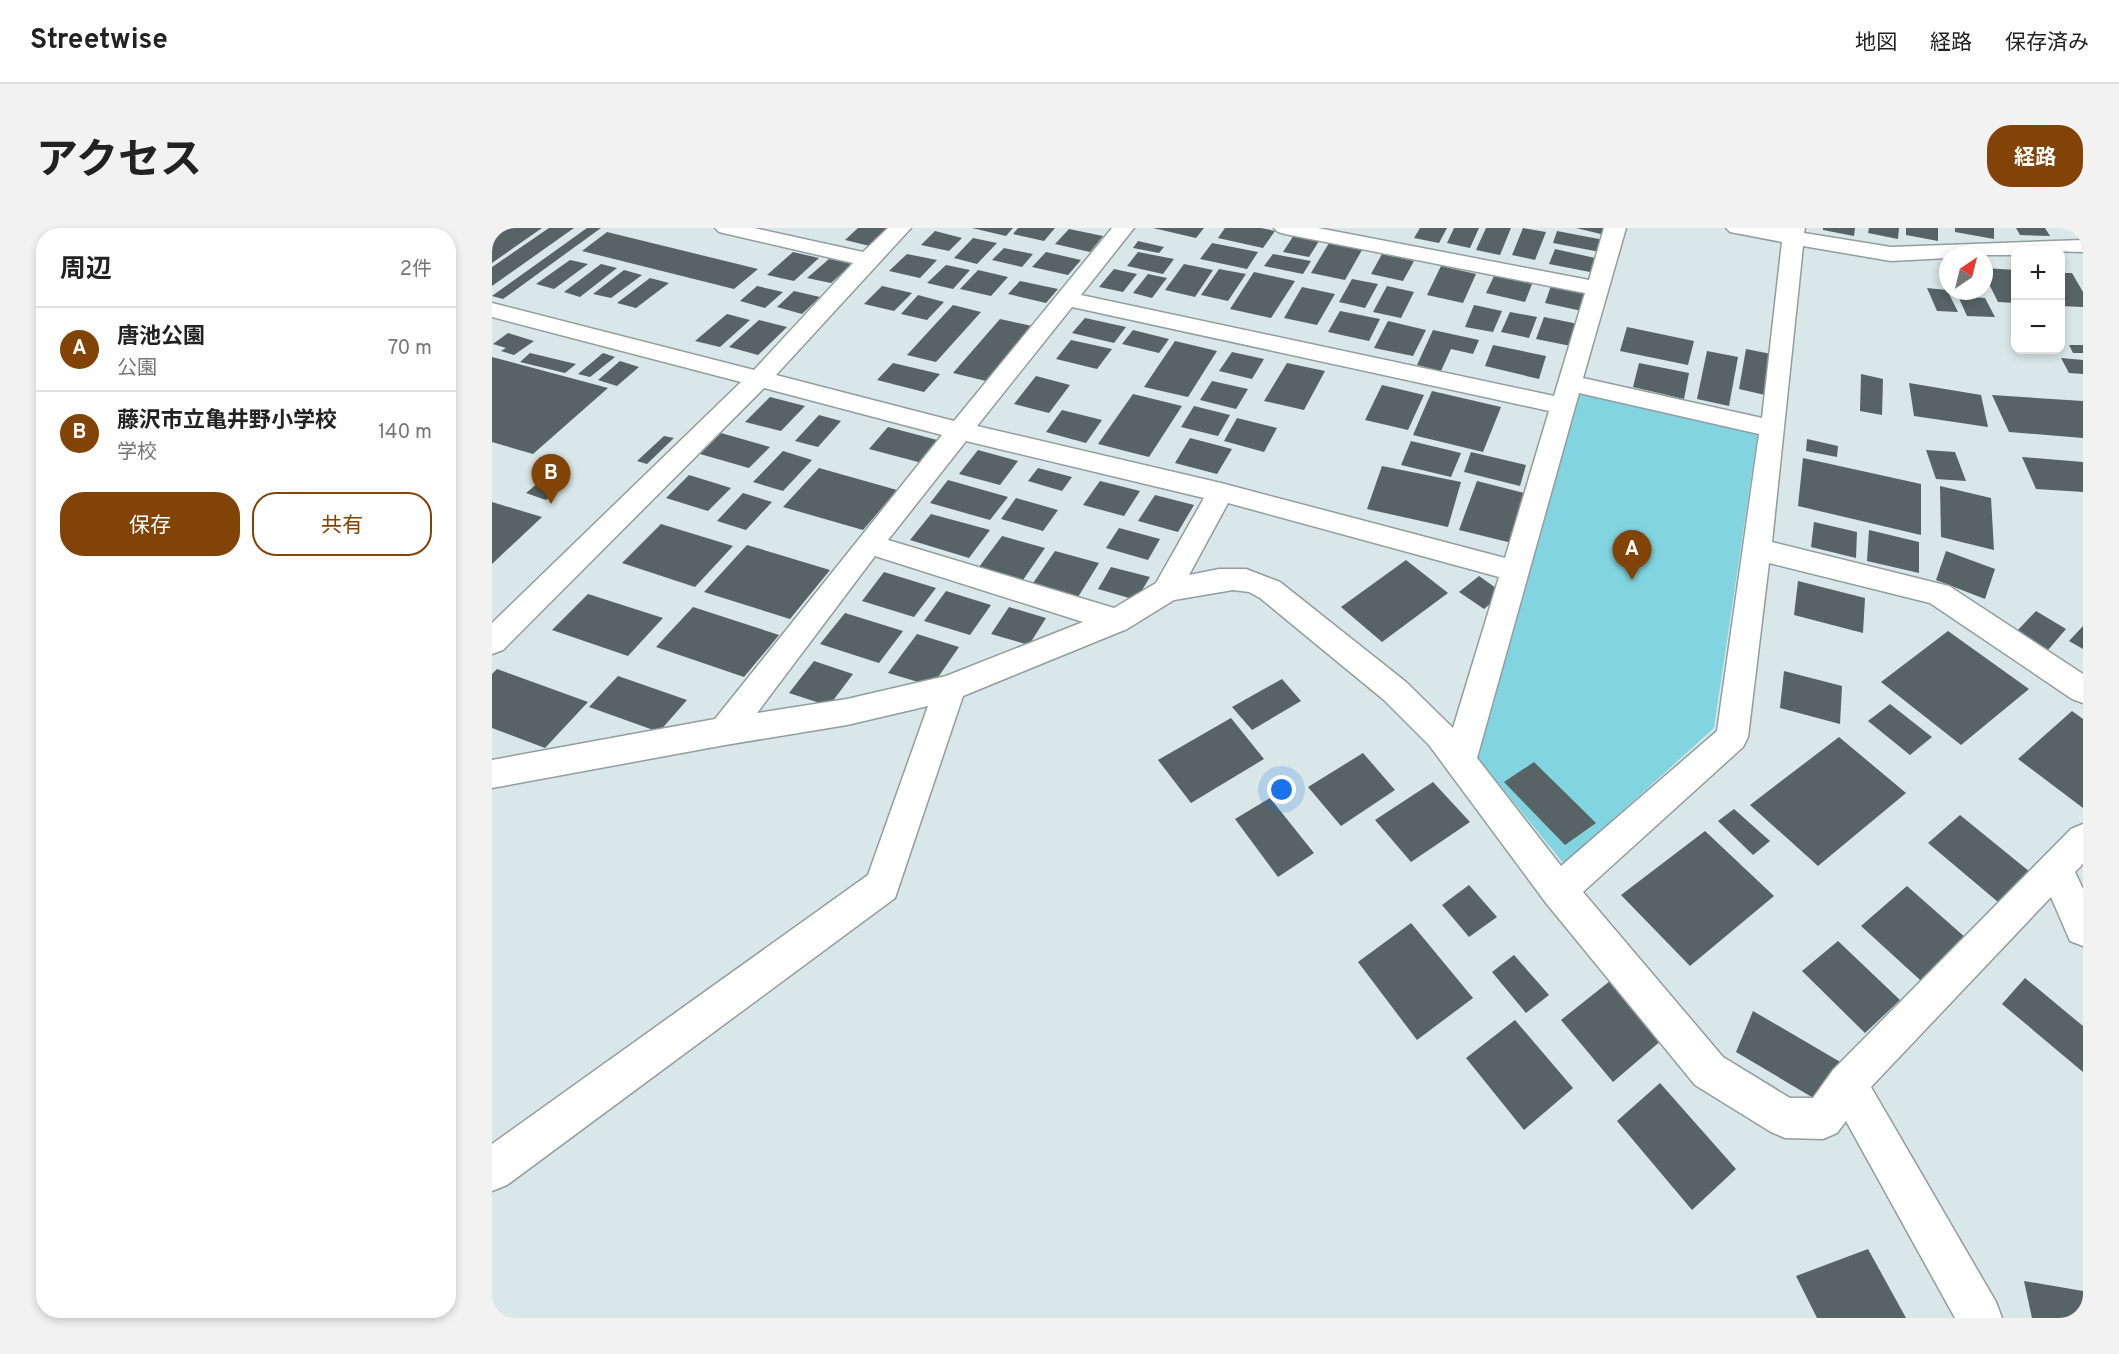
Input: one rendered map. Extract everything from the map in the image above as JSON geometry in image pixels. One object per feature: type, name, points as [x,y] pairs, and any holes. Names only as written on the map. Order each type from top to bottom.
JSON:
[{"type":"street","points":[[726,228],[868,260]]},
{"type":"street","points":[[492,642],[760,378],[900,228]]},
{"type":"street","points":[[725,731],[869,544],[1123,228]]},
{"type":"street","points":[[1285,228],[1598,289]]},
{"type":"street","points":[[1460,759],[1616,228]]},
{"type":"street","points":[[1737,228],[1794,233],[1891,254],[2083,246]]},
{"type":"street","points":[[1559,891],[1732,737],[1773,429],[1794,233]]},
{"type":"street","points":[[1066,299],[1567,394],[1773,429]]},
{"type":"street","points":[[492,310],[960,431],[1221,492],[1515,571]]},
{"type":"street","points":[[1166,591],[1221,492]]},
{"type":"street","points":[[869,544],[1117,621]]},
{"type":"street","points":[[1757,549],[1940,594],[2083,690]]},
{"type":"street","points":[[492,774],[725,731],[847,712],[950,688],[1117,621],[1166,591],[1238,577],[1256,581],[1333,639],[1395,691],[1440,735],[1559,891],[1709,1071],[1785,1118],[1823,1119],[1847,1084],[2083,840]]},
{"type":"street","points":[[492,1170],[882,886],[950,688]]},
{"type":"street","points":[[2056,868],[2083,929]]},
{"type":"street","points":[[1847,1084],[1980,1318]]},
{"type":"shaded area","points":[[1580,393],[1758,432],[1714,728],[1564,864],[1478,758]]},
{"type":"building","points":[[504,228],[542,228],[492,263],[492,236]]},
{"type":"building","points":[[549,228],[574,228],[492,286],[492,267]]},
{"type":"building","points":[[587,228],[601,228],[503,299],[492,296]]},
{"type":"building","points":[[858,228],[894,228],[874,247],[845,240]]},
{"type":"building","points":[[972,228],[1013,228],[1006,236]]},
{"type":"building","points":[[1018,228],[1055,228],[1044,241],[1013,234]]},
{"type":"building","points":[[1153,228],[1204,228],[1196,238]]},
{"type":"building","points":[[1225,228],[1261,228],[1275,231],[1263,248],[1218,238]]},
{"type":"building","points":[[1420,228],[1447,228],[1439,243],[1414,238]]},
{"type":"building","points":[[1454,228],[1479,228],[1470,248],[1447,243]]},
{"type":"building","points":[[1486,228],[1511,228],[1500,255],[1476,250]]},
{"type":"building","points":[[1523,228],[1546,232],[1535,260],[1512,255]]},
{"type":"building","points":[[1576,228],[1607,228],[1605,235]]},
{"type":"building","points":[[1823,228],[1855,228],[1854,236],[1823,230]]},
{"type":"building","points":[[1869,228],[1899,228],[1898,239],[1868,233]]},
{"type":"building","points":[[1906,228],[1938,228],[1938,241],[1906,235]]},
{"type":"building","points":[[1955,228],[1994,228],[1994,239],[1955,232]]},
{"type":"building","points":[[2016,228],[2045,228],[2050,236],[2020,235]]},
{"type":"building","points":[[1069,229],[1103,236],[1090,252],[1055,244]]},
{"type":"building","points":[[935,231],[962,238],[949,251],[921,245]]},
{"type":"building","points":[[1557,231],[1604,240],[1600,252],[1553,243]]},
{"type":"building","points":[[607,232],[758,269],[734,289],[582,251]]},
{"type":"building","points":[[1294,235],[1319,241],[1309,257],[1283,252]]},
{"type":"building","points":[[973,238],[997,243],[977,264],[954,258]]},
{"type":"building","points":[[1138,241],[1164,247],[1159,253],[1133,248]]},
{"type":"building","points":[[1212,243],[1258,252],[1247,269],[1200,259]]},
{"type":"building","points":[[1329,243],[1362,250],[1345,280],[1311,273]]},
{"type":"building","points":[[1004,248],[1033,254],[1022,267],[992,260]]},
{"type":"building","points":[[1555,249],[1595,258],[1590,272],[1549,264]]},
{"type":"building","points":[[793,252],[819,258],[794,281],[767,275]]},
{"type":"building","points":[[1046,252],[1081,260],[1068,275],[1032,267]]},
{"type":"building","points":[[1138,252],[1174,259],[1163,274],[1127,266]]},
{"type":"building","points":[[907,254],[937,260],[920,278],[889,271]]},
{"type":"building","points":[[1273,254],[1311,261],[1303,274],[1264,266]]},
{"type":"building","points":[[1382,254],[1414,261],[1403,281],[1371,274]]},
{"type":"building","points":[[829,259],[852,264],[831,283],[807,278]]},
{"type":"building","points":[[570,260],[588,264],[554,289],[536,284]]},
{"type":"building","points":[[601,264],[617,268],[580,297],[564,292]]},
{"type":"building","points":[[1184,264],[1213,270],[1195,297],[1165,290]]},
{"type":"building","points":[[946,265],[970,270],[953,289],[927,283]]},
{"type":"building","points":[[1441,266],[1476,274],[1463,303],[1427,295]]},
{"type":"building","points":[[1114,269],[1137,274],[1123,292],[1099,287]]},
{"type":"building","points":[[1219,269],[1246,274],[1228,301],[1201,295]]},
{"type":"building","points":[[1993,269],[2011,270],[2011,303],[1998,302],[1993,292]]},
{"type":"building","points":[[624,270],[642,275],[611,298],[593,294]]},
{"type":"building","points":[[978,270],[1008,277],[991,296],[960,289]]},
{"type":"building","points":[[1254,272],[1295,281],[1271,318],[1230,309]]},
{"type":"building","points":[[2065,273],[2072,273],[2083,292],[2083,307],[2065,306]]},
{"type":"building","points":[[1148,274],[1167,278],[1152,298],[1133,293]]},
{"type":"building","points":[[1494,276],[1532,284],[1525,302],[1486,293]]},
{"type":"building","points":[[650,278],[669,283],[636,308],[617,303]]},
{"type":"building","points":[[1352,279],[1378,284],[1365,308],[1339,302]]},
{"type":"building","points":[[1020,281],[1058,289],[1046,303],[1008,294]]},
{"type":"building","points":[[757,286],[783,292],[765,308],[740,301]]},
{"type":"building","points":[[882,286],[912,293],[894,311],[864,304]]},
{"type":"building","points":[[1387,286],[1414,292],[1401,318],[1373,312]]},
{"type":"building","points":[[1551,286],[1588,294],[1582,311],[1545,303]]},
{"type":"building","points":[[1302,287],[1335,294],[1317,325],[1284,318]]},
{"type":"building","points":[[1927,288],[1939,289],[1939,300],[1952,300],[1958,312],[1937,311]]},
{"type":"building","points":[[794,291],[820,297],[802,314],[777,307]]},
{"type":"building","points":[[918,295],[944,302],[927,320],[901,314]]},
{"type":"building","points":[[1960,300],[1986,300],[1995,317],[1967,316]]},
{"type":"building","points":[[953,305],[981,312],[936,362],[907,355]]},
{"type":"building","points":[[1474,305],[1502,311],[1493,332],[1465,327]]},
{"type":"building","points":[[1340,311],[1380,319],[1369,341],[1328,332]]},
{"type":"building","points":[[1510,312],[1537,317],[1529,338],[1501,332]]},
{"type":"building","points":[[727,314],[750,320],[720,347],[695,341]]},
{"type":"building","points":[[1544,317],[1583,325],[1576,347],[1536,339]]},
{"type":"building","points":[[1085,318],[1126,327],[1114,343],[1072,333]]},
{"type":"building","points":[[1000,319],[1032,326],[986,381],[953,373]]},
{"type":"building","points":[[759,320],[787,327],[758,355],[729,347]]},
{"type":"building","points":[[1388,321],[1426,330],[1413,356],[1374,348]]},
{"type":"building","points":[[1627,327],[1694,341],[1688,365],[1620,351]]},
{"type":"building","points":[[1133,330],[1169,339],[1159,353],[1122,344]]},
{"type":"building","points":[[1433,330],[1479,340],[1473,354],[1451,349],[1441,371],[1417,365]]},
{"type":"building","points":[[508,333],[534,341],[514,355],[501,351],[506,348],[493,344]]},
{"type":"building","points":[[1071,340],[1112,349],[1097,369],[1056,359]]},
{"type":"building","points":[[1175,341],[1217,351],[1188,397],[1144,387]]},
{"type":"building","points":[[1493,345],[1546,356],[1539,379],[1485,366]]},
{"type":"building","points":[[2069,345],[2083,345],[2083,353],[2073,353]]},
{"type":"building","points":[[1746,349],[1771,354],[1765,395],[1739,389]]},
{"type":"building","points":[[1707,351],[1738,357],[1729,406],[1697,399]]},
{"type":"building","points":[[1232,352],[1264,359],[1252,379],[1219,371]]},
{"type":"building","points":[[530,353],[576,364],[565,373],[520,362]]},
{"type":"building","points":[[603,353],[615,357],[590,377],[578,374]]},
{"type":"building","points":[[492,357],[608,388],[533,454],[492,442]]},
{"type":"building","points":[[2061,358],[2083,360],[2083,374],[2069,373]]},
{"type":"building","points":[[620,361],[639,367],[617,386],[598,380]]},
{"type":"building","points":[[893,363],[940,374],[924,392],[877,380]]},
{"type":"building","points":[[1287,363],[1325,371],[1304,410],[1264,401]]},
{"type":"building","points":[[1639,363],[1689,373],[1684,399],[1633,387]]},
{"type":"building","points":[[1861,374],[1883,379],[1882,415],[1860,411]]},
{"type":"building","points":[[1036,376],[1070,385],[1049,413],[1014,404]]},
{"type":"building","points":[[1212,381],[1248,389],[1236,409],[1200,400]]},
{"type":"building","points":[[1909,383],[1981,395],[1988,427],[1914,416]]},
{"type":"building","points":[[1382,385],[1424,395],[1408,430],[1365,420]]},
{"type":"building","points":[[1432,391],[1501,407],[1483,452],[1413,435]]},
{"type":"building","points":[[1133,394],[1182,406],[1149,457],[1098,444]]},
{"type":"building","points":[[1992,395],[2083,401],[2083,438],[2009,432]]},
{"type":"building","points":[[770,397],[805,406],[781,431],[745,422]]},
{"type":"building","points":[[1194,406],[1230,415],[1218,436],[1181,427]]},
{"type":"building","points":[[1062,410],[1102,420],[1086,443],[1046,432]]},
{"type":"building","points":[[819,415],[841,421],[818,447],[795,441]]},
{"type":"building","points":[[1237,418],[1277,428],[1264,452],[1224,441]]},
{"type":"building","points":[[888,427],[941,441],[922,463],[869,449]]},
{"type":"building","points":[[721,433],[770,447],[749,468],[700,454]]},
{"type":"building","points":[[664,436],[674,438],[647,464],[637,461]]},
{"type":"building","points":[[1190,438],[1232,449],[1217,474],[1175,463]]},
{"type":"building","points":[[1807,439],[1838,446],[1837,457],[1806,451]]},
{"type":"building","points":[[1411,441],[1461,453],[1451,477],[1401,465]]},
{"type":"building","points":[[978,450],[1018,461],[1000,485],[959,474]]},
{"type":"building","points":[[1926,450],[1955,452],[1966,481],[1936,479]]},
{"type":"building","points":[[783,451],[812,460],[783,491],[753,482]]},
{"type":"building","points":[[1471,452],[1526,465],[1520,486],[1464,472]]},
{"type":"building","points":[[2022,457],[2083,462],[2083,492],[2036,489]]},
{"type":"building","points":[[1803,458],[1921,484],[1921,535],[1798,506]]},
{"type":"building","points":[[1382,466],[1461,482],[1448,527],[1367,509]]},
{"type":"building","points":[[819,468],[897,490],[863,530],[783,507]]},
{"type":"building","points":[[1038,468],[1072,477],[1062,491],[1028,481]]},
{"type":"building","points":[[689,475],[731,488],[708,511],[666,498]]},
{"type":"building","points":[[948,480],[1008,497],[990,520],[930,503]]},
{"type":"building","points":[[1100,481],[1140,491],[1124,516],[1083,505]]},
{"type":"building","points":[[1477,481],[1528,494],[1512,543],[1459,530]]},
{"type":"building","points":[[538,483],[558,489],[546,500],[526,493]]},
{"type":"building","points":[[1940,486],[1991,498],[1994,550],[1941,537]]},
{"type":"building","points":[[743,493],[772,502],[746,530],[717,521]]},
{"type":"building","points":[[1155,495],[1194,505],[1178,532],[1138,521]]},
{"type":"building","points":[[1016,498],[1058,510],[1043,531],[1001,519]]},
{"type":"building","points":[[492,502],[542,517],[492,564]]},
{"type":"building","points":[[931,514],[990,530],[969,558],[910,540]]},
{"type":"building","points":[[1814,522],[1857,532],[1856,558],[1811,547]]},
{"type":"building","points":[[661,524],[733,546],[695,587],[622,563]]},
{"type":"building","points":[[1119,528],[1160,539],[1148,560],[1106,548]]},
{"type":"building","points":[[1869,530],[1919,542],[1919,573],[1867,561]]},
{"type":"building","points":[[1002,536],[1045,548],[1023,580],[979,567]]},
{"type":"building","points":[[747,545],[830,570],[790,619],[704,592]]},
{"type":"building","points":[[1055,551],[1099,563],[1078,597],[1033,583]]},
{"type":"building","points":[[1946,551],[1995,569],[1985,599],[1936,580]]},
{"type":"building","points":[[1406,560],[1448,593],[1382,642],[1341,607]]},
{"type":"building","points":[[1111,567],[1150,577],[1136,600],[1098,589]]},
{"type":"building","points":[[884,572],[936,588],[914,617],[862,601]]},
{"type":"building","points":[[1479,576],[1503,593],[1484,609],[1459,592]]},
{"type":"building","points":[[1798,581],[1865,598],[1863,633],[1794,615]]},
{"type":"building","points":[[946,591],[991,605],[970,635],[924,621]]},
{"type":"building","points":[[588,594],[663,618],[628,656],[552,630]]},
{"type":"building","points":[[693,607],[779,635],[744,677],[656,647]]},
{"type":"building","points":[[1009,607],[1046,618],[1029,645],[991,634]]},
{"type":"building","points":[[2036,611],[2066,629],[2048,650],[2017,631]]},
{"type":"building","points":[[845,613],[903,631],[879,663],[820,644]]},
{"type":"building","points":[[2083,626],[2083,649],[2069,641]]},
{"type":"building","points":[[1948,631],[2029,689],[1961,745],[1881,682]]},
{"type":"building","points":[[917,634],[959,647],[932,686],[888,673]]},
{"type":"building","points":[[814,661],[853,674],[829,706],[789,693]]},
{"type":"building","points":[[497,669],[588,702],[545,748],[492,728],[492,674]]},
{"type":"building","points":[[1784,671],[1842,686],[1840,724],[1780,708]]},
{"type":"building","points":[[618,676],[687,700],[659,732],[589,707]]},
{"type":"building","points":[[1282,679],[1301,701],[1252,730],[1232,707]]},
{"type":"building","points":[[1890,704],[1932,737],[1910,755],[1868,721]]},
{"type":"building","points":[[2072,711],[2083,719],[2083,808],[2018,759]]},
{"type":"building","points":[[1231,718],[1264,759],[1191,803],[1158,760]]},
{"type":"building","points":[[1839,737],[1906,793],[1818,866],[1750,805]]},
{"type":"building","points":[[1363,753],[1395,790],[1341,826],[1308,787]]},
{"type":"building","points":[[1534,762],[1596,823],[1565,845],[1504,782]]},
{"type":"building","points":[[1433,782],[1470,822],[1411,862],[1375,820]]},
{"type":"building","points":[[1270,798],[1314,853],[1278,877],[1235,819]]},
{"type":"building","points":[[1734,809],[1770,841],[1753,855],[1718,821]]},
{"type":"building","points":[[1960,815],[2036,877],[2004,907],[1928,843]]},
{"type":"building","points":[[1705,831],[1774,896],[1690,966],[1621,895]]},
{"type":"building","points":[[1469,885],[1497,917],[1469,937],[1442,905]]},
{"type":"building","points":[[1907,886],[1975,946],[1930,989],[1861,926]]},
{"type":"building","points":[[1411,923],[1473,998],[1417,1040],[1358,962]]},
{"type":"building","points":[[1838,941],[1900,1000],[1865,1033],[1802,971]]},
{"type":"building","points":[[1514,955],[1549,995],[1526,1013],[1492,972]]},
{"type":"building","points":[[2025,978],[2083,1026],[2083,1072],[2002,1004]]},
{"type":"building","points":[[1610,981],[1663,1039],[1613,1082],[1561,1020]]},
{"type":"building","points":[[1753,1011],[1842,1063],[1827,1106],[1736,1052]]},
{"type":"building","points":[[1515,1020],[1573,1088],[1524,1130],[1466,1058]]},
{"type":"building","points":[[1660,1083],[1736,1169],[1692,1210],[1617,1121]]},
{"type":"building","points":[[1868,1249],[1906,1318],[1817,1318],[1796,1276]]},
{"type":"building","points":[[2024,1281],[2083,1291],[2083,1318],[2032,1318]]},
{"type":"place","name":"藤沢市立亀井野小学校","points":[[551,504]]},
{"type":"place","name":"唐池公園","points":[[1632,580]]}]
